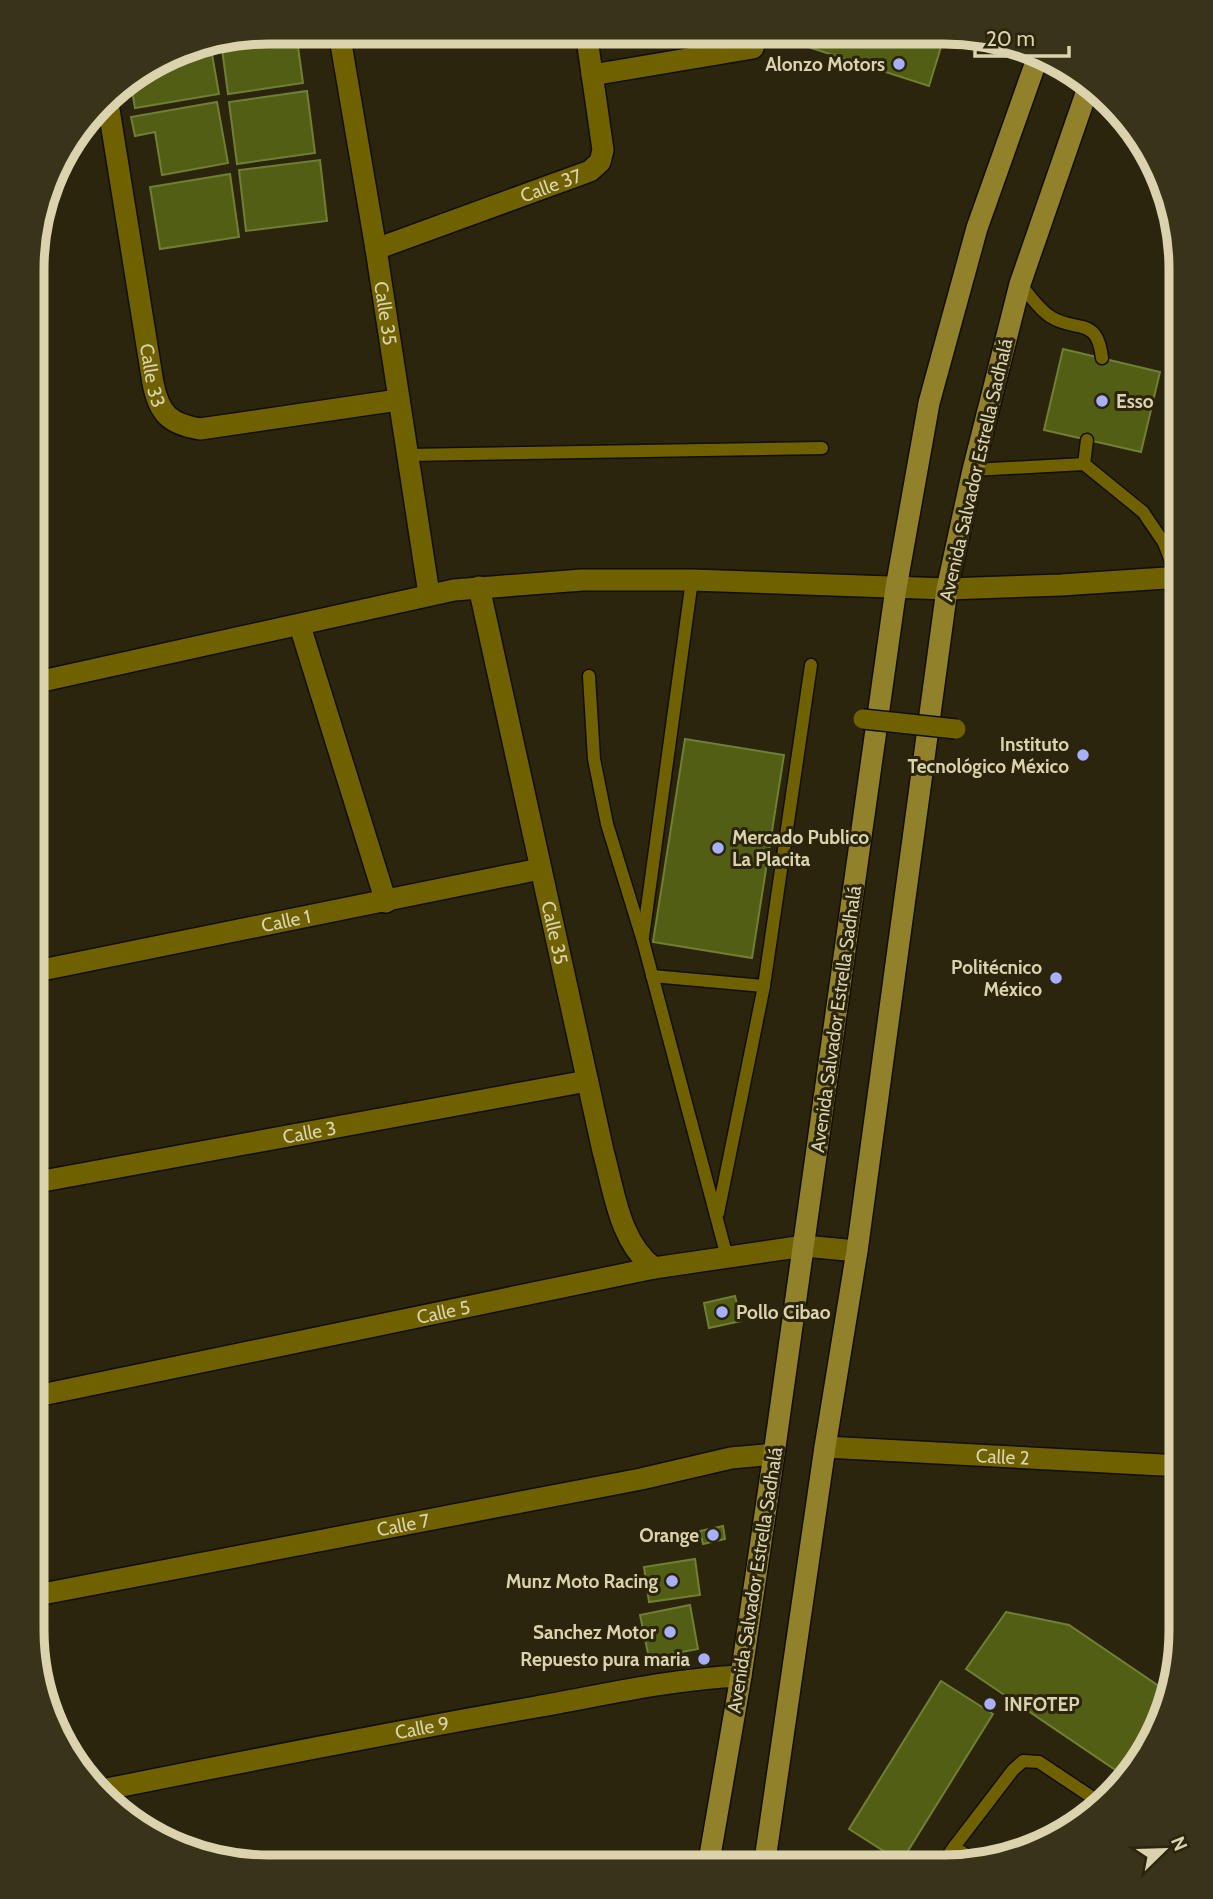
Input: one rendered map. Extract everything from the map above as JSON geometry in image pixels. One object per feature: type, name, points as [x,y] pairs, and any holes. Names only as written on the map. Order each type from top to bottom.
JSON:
[{"type":"highway","name":"Avenida Salvador Estrella Sadhalá","points":[[710,1855],[741,1676],[774,1454],[896,588],[929,403],[977,228],[1035,64]]},
{"type":"highway","name":"Avenida Salvador Estrella Sadhalá","points":[[766,1855],[825,1447],[857,1251],[947,589],[973,470],[1020,284],[1086,94]]},
{"type":"street","name":"Calle 35","points":[[340,44],[376,249],[429,594]]},
{"type":"street","name":"Calle 37","points":[[376,249],[590,171],[600,162],[603,150],[588,44]]},
{"type":"street","points":[[592,75],[753,48]]},
{"type":"street","name":"Calle 33","points":[[109,111],[156,401],[167,416],[181,426],[200,429],[398,400]]},
{"type":"street","points":[[44,681],[429,594],[479,587],[582,580],[692,580],[947,589],[1169,578]]},
{"type":"street","name":"Calle 35","points":[[479,587],[587,1080],[624,1225],[640,1256],[654,1268]]},
{"type":"street","points":[[300,625],[386,902]]},
{"type":"street","points":[[863,719],[956,729]]},
{"type":"street","name":"Calle 1","points":[[44,970],[540,869]]},
{"type":"street","name":"Calle 3","points":[[44,1181],[587,1080]]},
{"type":"street","name":"Calle 5","points":[[44,1395],[654,1268],[804,1246],[857,1251]]},
{"type":"street","name":"Calle 2","points":[[825,1447],[1169,1465]]},
{"type":"street","name":"Calle 7","points":[[44,1595],[641,1479],[731,1458],[774,1454]]},
{"type":"street","name":"Calle 9","points":[[110,1789],[436,1724],[702,1678],[741,1676]]},
{"type":"lane","points":[[1020,284],[1050,317],[1086,327],[1101,346],[1102,358]]},
{"type":"lane","points":[[1084,464],[1087,440]]},
{"type":"lane","points":[[407,455],[822,448]]},
{"type":"lane","points":[[973,470],[1084,464],[1143,512],[1169,554]]},
{"type":"lane","points":[[643,941],[692,580]]},
{"type":"lane","points":[[717,1218],[764,986],[811,665]]},
{"type":"lane","points":[[589,676],[594,759],[607,824],[643,941],[727,1257]]},
{"type":"lane","points":[[652,976],[764,986]]},
{"type":"lane","points":[[948,1855],[1013,1770],[1023,1761],[1039,1762],[1094,1798]]},
{"type":"lane","points":[[954,1847],[965,1854]]},
{"type":"building","points":[[254,44],[298,44],[303,83],[228,94],[222,49]]},
{"type":"building","name":"Alonzo Motors","points":[[799,44],[942,44],[929,86]]},
{"type":"building","points":[[211,51],[219,94],[135,108],[132,91],[144,82],[183,61]]},
{"type":"building","points":[[307,91],[315,153],[237,164],[229,102]]},
{"type":"building","points":[[217,102],[228,163],[162,175],[155,132],[135,136],[131,117]]},
{"type":"building","points":[[320,160],[327,221],[246,231],[239,170]]},
{"type":"building","points":[[230,174],[239,237],[160,249],[150,187]]},
{"type":"building","name":"Esso","points":[[1063,349],[1160,372],[1141,452],[1044,430]]},
{"type":"building","name":"Mercado Publico La Placita","points":[[685,739],[784,755],[752,958],[653,942]]},
{"type":"building","name":"Pollo Cibao","points":[[735,1296],[741,1321],[709,1328],[704,1303]]},
{"type":"building","name":"Orange","points":[[723,1526],[725,1539],[703,1544],[700,1531]]},
{"type":"building","name":"Munz Moto Racing","points":[[695,1559],[700,1595],[649,1602],[644,1567]]},
{"type":"building","name":"Sanchez Motor","points":[[690,1605],[698,1649],[649,1658],[640,1615]]},
{"type":"building","points":[[1006,1612],[1069,1625],[1161,1688],[1146,1730],[1118,1772],[966,1669]]},
{"type":"building","points":[[941,1681],[993,1714],[905,1855],[890,1855],[849,1829]]},
{"type":"place","name":"Alonzo Motors","points":[[899,64]]},
{"type":"place","name":"Esso","points":[[1102,401]]},
{"type":"place","name":"Instituto Tecnológico México","points":[[1083,755]]},
{"type":"place","name":"Mercado Publico La Placita","points":[[718,848]]},
{"type":"place","name":"Politécnico México","points":[[1056,978]]},
{"type":"place","name":"Pollo Cibao","points":[[722,1312]]},
{"type":"place","name":"Orange","points":[[713,1535]]},
{"type":"place","name":"Munz Moto Racing","points":[[672,1581]]},
{"type":"place","name":"Sanchez Motor","points":[[670,1632]]},
{"type":"place","name":"Repuesto pura maria","points":[[704,1659]]},
{"type":"place","name":"INFOTEP","points":[[990,1704]]}]
